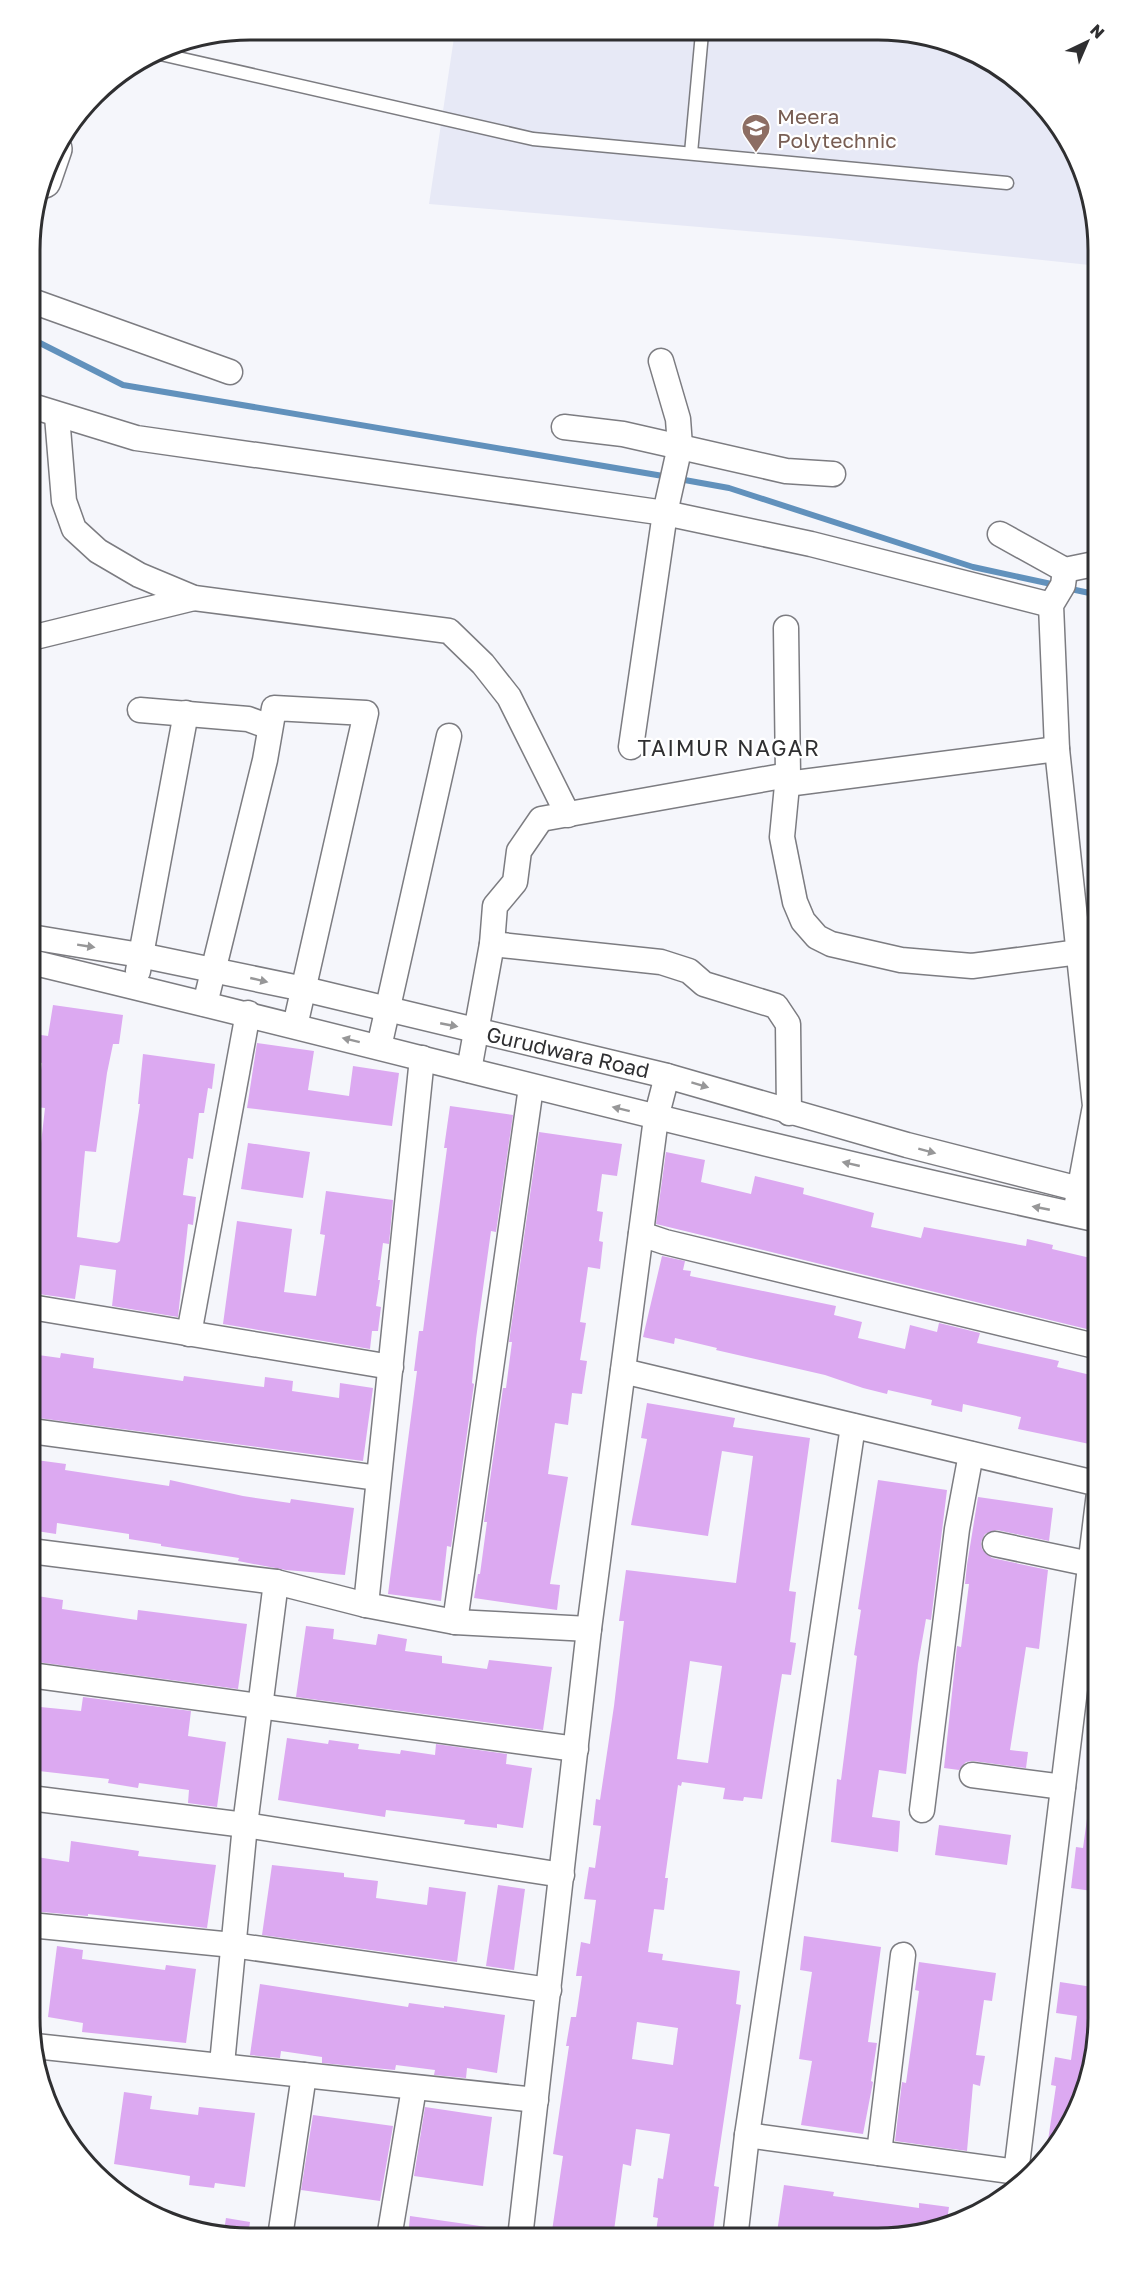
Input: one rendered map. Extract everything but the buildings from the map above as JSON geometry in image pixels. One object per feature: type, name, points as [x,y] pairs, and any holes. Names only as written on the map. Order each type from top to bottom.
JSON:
[{"type":"street","points":[[41,305],[230,372]]},
{"type":"street","points":[[631,747],[665,513],[675,468],[678,418],[661,361]]},
{"type":"street","points":[[41,410],[136,438],[665,513],[811,544],[1059,589],[1088,570]]},
{"type":"street","points":[[57,416],[64,501],[74,529],[98,551],[118,563],[194,598],[449,631],[483,664],[509,697],[568,815]]},
{"type":"street","points":[[564,427],[623,434],[675,468],[833,474]]},
{"type":"street","points":[[1000,534],[1059,589],[1057,749],[1088,1039]]},
{"type":"street","points":[[41,636],[194,598]]},
{"type":"street","points":[[786,628],[788,780],[782,837],[795,902],[803,921],[817,937],[831,944],[883,957],[934,964],[972,966],[1079,952]]},
{"type":"street","points":[[205,1004],[265,760],[274,708],[366,713],[295,1026]]},
{"type":"street","points":[[140,710],[248,719],[270,727]]},
{"type":"street","points":[[136,987],[140,955],[186,713]]},
{"type":"street","points":[[379,1047],[449,736]]},
{"type":"street","points":[[469,1070],[492,944],[495,906],[515,882],[519,850],[541,819],[788,780],[1057,749]]},
{"type":"street","name":"Gurudwara Road","points":[[41,939],[214,969],[667,1076],[789,1113],[1001,1171],[1088,1192]]},
{"type":"street","points":[[492,944],[661,962],[690,971],[704,984],[776,1006],[788,1024],[789,1113]]},
{"type":"street","points":[[41,970],[136,987],[248,1013],[656,1118],[1087,1217]]},
{"type":"street","points":[[189,1334],[248,1013]]},
{"type":"street","points":[[366,1605],[422,1058]]},
{"type":"street","points":[[521,2228],[589,1629],[656,1118],[667,1076]]},
{"type":"street","points":[[455,1622],[531,1087]]},
{"type":"street","points":[[641,1234],[665,1242],[1088,1344]]},
{"type":"street","points":[[40,1309],[391,1367]]},
{"type":"street","points":[[623,1371],[1088,1481]]},
{"type":"street","points":[[736,2228],[747,2135],[853,1426]]},
{"type":"street","points":[[40,1432],[378,1478]]},
{"type":"street","points":[[922,1810],[957,1529],[971,1454]]},
{"type":"street","points":[[995,1544],[1088,1564]]},
{"type":"street","points":[[40,1552],[276,1582],[366,1605],[455,1622],[589,1629]]},
{"type":"street","points":[[1024,2169],[1063,1787],[1088,1581]]},
{"type":"street","points":[[222,2064],[245,1824],[276,1582]]},
{"type":"street","points":[[40,1675],[576,1749]]},
{"type":"street","points":[[972,1775],[1063,1787]]},
{"type":"street","points":[[40,1799],[245,1824],[562,1875]]},
{"type":"street","points":[[40,1926],[233,1945],[549,1990]]},
{"type":"street","points":[[879,2153],[903,1955]]},
{"type":"street","points":[[42,2047],[222,2064],[414,2088],[536,2100]]},
{"type":"street","points":[[281,2228],[304,2075]]},
{"type":"street","points":[[391,2228],[414,2088]]},
{"type":"street","points":[[747,2135],[1020,2173]]},
{"type":"lane","points":[[691,153],[701,40]]},
{"type":"lane","points":[[170,56],[533,139],[1008,183]]},
{"type":"shaded area","name":"Meera Polytechnic","points":[[454,40],[879,40],[906,42],[946,52],[972,62],[1017,93],[1036,112],[1067,157],[1077,183],[1087,223],[1088,265],[830,238],[429,204]]},
{"type":"waterway","points":[[41,344],[123,385],[669,477]]},
{"type":"waterway","points":[[679,479],[729,488],[973,567],[1056,585]]},
{"type":"waterway","points":[[1066,588],[1088,593]]},
{"type":"place","name":"Meera Polytechnic","points":[[756,154]]},
{"type":"district","name":"TAIMUR NAGAR","points":[[729,747]]}]
